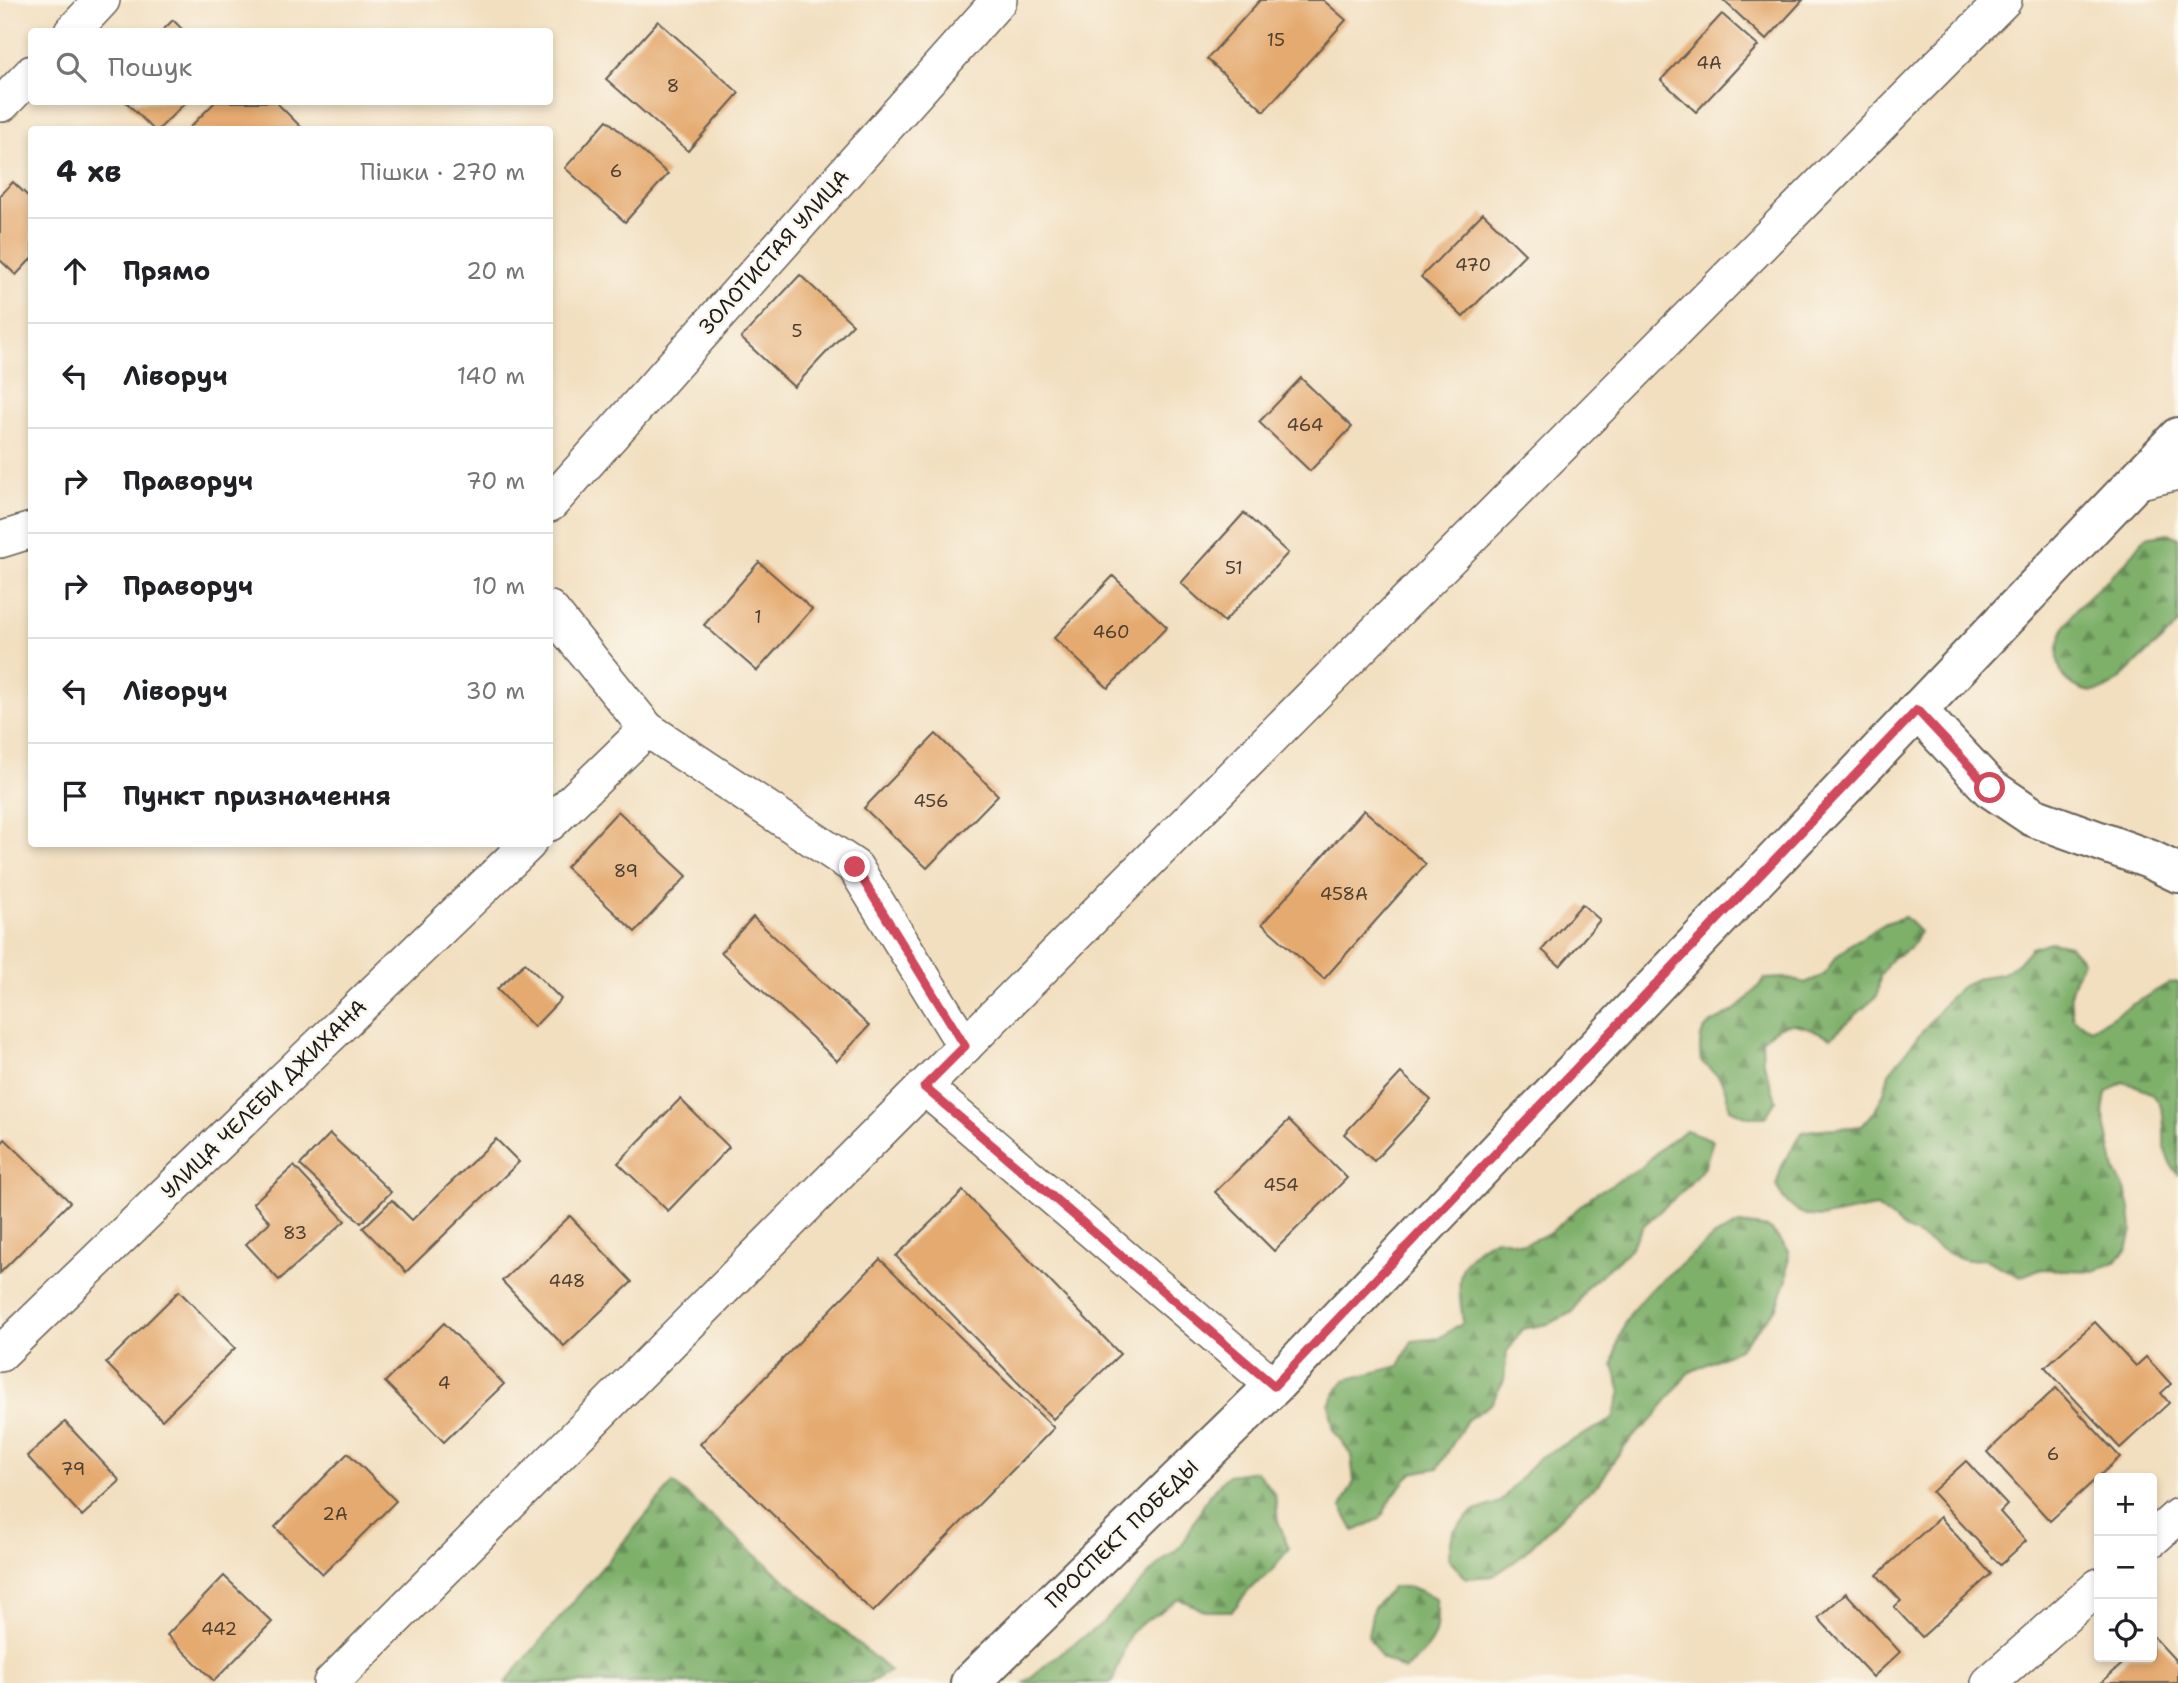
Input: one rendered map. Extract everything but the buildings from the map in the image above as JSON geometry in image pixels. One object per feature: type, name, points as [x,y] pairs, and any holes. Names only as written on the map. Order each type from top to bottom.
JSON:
[{"type":"main road","name":"ПРОСПЕКТ ПОБЕДЫ","points":[[970,1683],[1274,1386],[2178,437]]},
{"type":"main road","points":[[1917,710],[1990,788],[2033,817],[2149,859],[2178,873]]},
{"type":"street","points":[[76,28],[102,0]]},
{"type":"street","name":"ЗОЛОТИСТАЯ УЛИЦА","points":[[553,501],[999,0]]},
{"type":"street","points":[[331,1683],[2004,0]]},
{"type":"street","points":[[2,104],[28,77]]},
{"type":"street","points":[[2136,482],[2178,472]]},
{"type":"street","points":[[0,540],[28,531]]},
{"type":"street","points":[[553,613],[647,729],[855,867],[965,1046]]},
{"type":"street","points":[[553,820],[647,729]]},
{"type":"street","name":"УЛИЦА ЧЕЛЕБИ ДЖИХАНА","points":[[0,1354],[525,847]]},
{"type":"street","points":[[924,1087],[1274,1386]]},
{"type":"street","points":[[2155,1536],[2178,1516]]},
{"type":"street","points":[[1989,1683],[2094,1590]]},
{"type":"green space","points":[[2168,533],[2178,538],[2178,624],[2126,674],[2108,687],[2089,692],[2079,688],[2067,680],[2058,661],[2060,639],[2071,617],[2086,599],[2122,566],[2146,537]]},
{"type":"green space","points":[[1905,917],[1920,932],[1909,949],[1892,958],[1880,976],[1877,996],[1831,1037],[1794,1024],[1787,1024],[1771,1032],[1762,1040],[1763,1061],[1776,1100],[1766,1117],[1748,1117],[1730,1109],[1722,1081],[1701,1062],[1701,1036],[1704,1029],[1742,1004],[1765,979],[1784,978],[1805,983],[1824,975],[1835,958],[1851,944],[1886,923]]},
{"type":"green space","points":[[2050,942],[2070,946],[2083,961],[2072,988],[2070,1002],[2073,1018],[2091,1029],[2169,983],[2178,982],[2178,1174],[2167,1154],[2161,1108],[2154,1096],[2141,1088],[2122,1082],[2106,1093],[2103,1112],[2115,1171],[2125,1189],[2130,1209],[2132,1230],[2127,1250],[2113,1263],[2095,1271],[2039,1269],[2020,1277],[1985,1259],[1966,1260],[1948,1253],[1907,1230],[1877,1207],[1820,1217],[1797,1211],[1786,1201],[1776,1186],[1782,1166],[1802,1132],[1862,1126],[1875,1111],[1884,1093],[1889,1073],[1949,998],[1963,985],[1981,977],[2001,974],[2018,963],[2031,948]]},
{"type":"green space","points":[[1686,1130],[1713,1140],[1705,1166],[1687,1187],[1644,1225],[1629,1250],[1586,1288],[1573,1312],[1548,1324],[1522,1329],[1507,1352],[1504,1380],[1491,1404],[1467,1420],[1438,1468],[1412,1473],[1394,1494],[1380,1519],[1354,1531],[1341,1507],[1354,1482],[1351,1454],[1334,1431],[1329,1404],[1344,1380],[1399,1366],[1412,1341],[1439,1338],[1463,1322],[1461,1273],[1465,1263],[1482,1246],[1496,1238],[1524,1244],[1550,1233],[1593,1195],[1643,1166],[1662,1147]]},
{"type":"green space","points":[[1739,1224],[1769,1228],[1789,1250],[1787,1279],[1777,1307],[1739,1349],[1688,1373],[1654,1418],[1632,1438],[1614,1460],[1600,1483],[1578,1500],[1517,1560],[1493,1576],[1466,1578],[1448,1559],[1453,1532],[1472,1512],[1500,1502],[1538,1458],[1612,1420],[1621,1392],[1613,1365],[1619,1338],[1630,1313],[1649,1291],[1714,1236]]},
{"type":"green space","points":[[1256,1471],[1275,1494],[1278,1521],[1289,1548],[1272,1571],[1250,1589],[1232,1611],[1205,1611],[1179,1599],[1131,1631],[1112,1683],[1024,1683],[1100,1625],[1159,1564],[1181,1546],[1209,1495],[1228,1475]]},
{"type":"green space","points":[[673,1483],[890,1671],[869,1683],[505,1683]]},
{"type":"green space","points":[[1392,1587],[1411,1587],[1436,1598],[1437,1622],[1432,1639],[1405,1670],[1382,1658],[1368,1636],[1373,1609]]},
{"type":"route","points":[[855,867],[965,1046],[924,1087],[1274,1386],[1917,710],[1990,788]]}]
